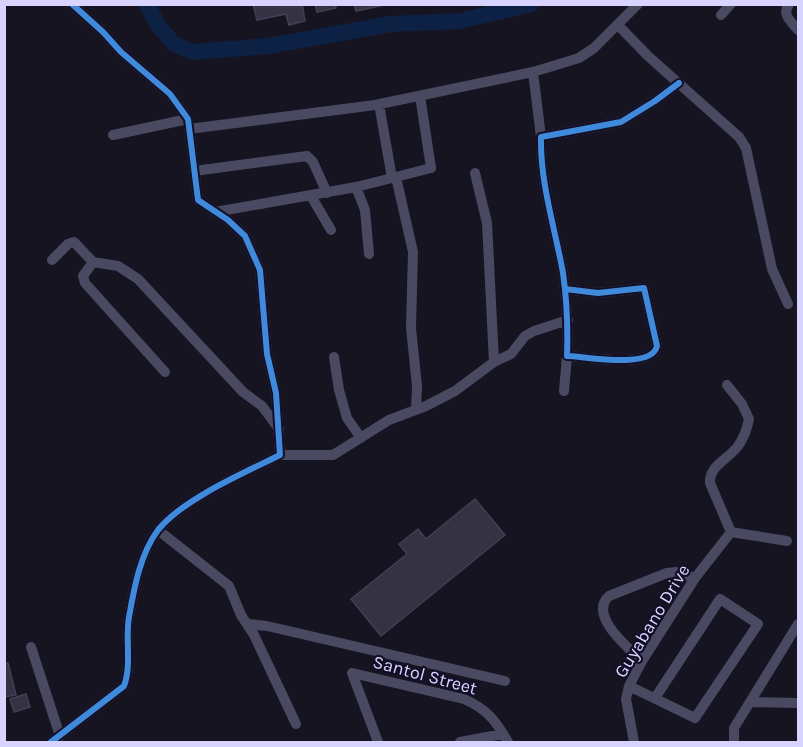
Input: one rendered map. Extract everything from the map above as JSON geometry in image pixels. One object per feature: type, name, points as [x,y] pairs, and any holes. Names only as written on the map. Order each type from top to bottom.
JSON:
[{"type":"street","points":[[72,4],[121,52],[170,94],[189,124],[198,200],[228,220],[245,236],[260,270],[267,354],[276,393],[280,455]]},
{"type":"street","points":[[113,135],[189,124],[379,104],[533,72],[579,58],[594,48],[638,4]]},
{"type":"street","points":[[721,15],[731,4]]},
{"type":"street","points":[[789,4],[786,14],[798,30]]},
{"type":"street","points":[[618,25],[648,56],[739,137],[746,148],[772,269],[788,304]]},
{"type":"street","points":[[533,72],[541,137],[540,161],[565,289],[568,320],[564,391]]},
{"type":"street","points":[[541,137],[621,122],[679,83]]},
{"type":"street","points":[[215,212],[327,193],[431,168],[420,96]]},
{"type":"street","points":[[379,104],[413,252],[411,328],[417,386],[416,409]]},
{"type":"street","points":[[195,171],[307,156],[313,162],[327,193]]},
{"type":"street","points":[[475,173],[487,224],[494,362]]},
{"type":"street","points":[[356,187],[364,210],[369,254]]},
{"type":"street","points":[[310,196],[331,230]]},
{"type":"street","points":[[52,260],[68,244],[74,242],[93,262],[118,266],[138,279],[243,392],[262,406],[279,429]]},
{"type":"street","points":[[93,262],[83,276],[85,283],[165,372]]},
{"type":"street","points":[[565,289],[598,293],[644,288],[657,346],[652,354],[619,360],[608,361],[567,356]]},
{"type":"street","points":[[31,647],[55,739],[124,686],[131,609],[139,574],[149,546],[158,530],[190,503],[280,455],[333,455],[389,420],[455,391],[494,362],[511,354],[525,336],[568,320]]},
{"type":"street","points":[[334,357],[339,390],[347,418],[361,438]]},
{"type":"street","points":[[727,385],[742,404],[749,419],[744,437],[738,447],[713,470],[710,483],[730,532],[787,541]]},
{"type":"street","points":[[158,530],[229,586],[296,724]]},
{"type":"street","name":"Guyabano Drive","points":[[634,742],[627,699],[629,686],[642,661],[695,578],[730,532]]},
{"type":"street","points":[[642,661],[603,616],[602,607],[605,600],[609,596],[667,573],[676,572],[695,578]]},
{"type":"street","points":[[629,686],[695,718],[758,624],[720,599],[655,698]]},
{"type":"street","points":[[248,624],[267,626],[505,681]]},
{"type":"street","points":[[734,742],[734,728],[798,624]]},
{"type":"street","name":"Santol Street","points":[[378,742],[352,674],[464,699],[487,711],[505,738]]},
{"type":"street","points":[[751,702],[798,703]]},
{"type":"street","points":[[460,742],[505,738]]},
{"type":"building","points":[[253,4],[302,4],[305,21],[289,25],[286,14],[257,20]]},
{"type":"building","points":[[315,4],[335,4],[336,8],[317,12]]},
{"type":"building","points":[[354,4],[383,4],[384,5],[356,11]]},
{"type":"building","points":[[475,499],[505,535],[381,636],[351,599],[407,554],[399,544],[418,529],[426,539]]},
{"type":"building","points":[[8,663],[16,695],[4,697],[4,664]]},
{"type":"building","points":[[26,694],[30,707],[14,712],[10,699]]},
{"type":"waterway","points":[[147,4],[158,25],[173,43],[192,52],[268,46],[391,24],[460,21],[531,4]]},
{"type":"cycle path","points":[[51,742],[124,686],[128,669],[128,625],[133,595],[142,561],[158,530],[198,497],[280,455],[276,393],[267,354],[260,270],[245,236],[228,220],[198,200],[188,119],[170,94],[121,52],[72,4]]},
{"type":"cycle path","points":[[565,289],[598,293],[644,288],[657,346],[652,353],[643,358],[631,360],[567,356],[564,283],[545,188],[541,137],[621,122],[679,83]]}]
